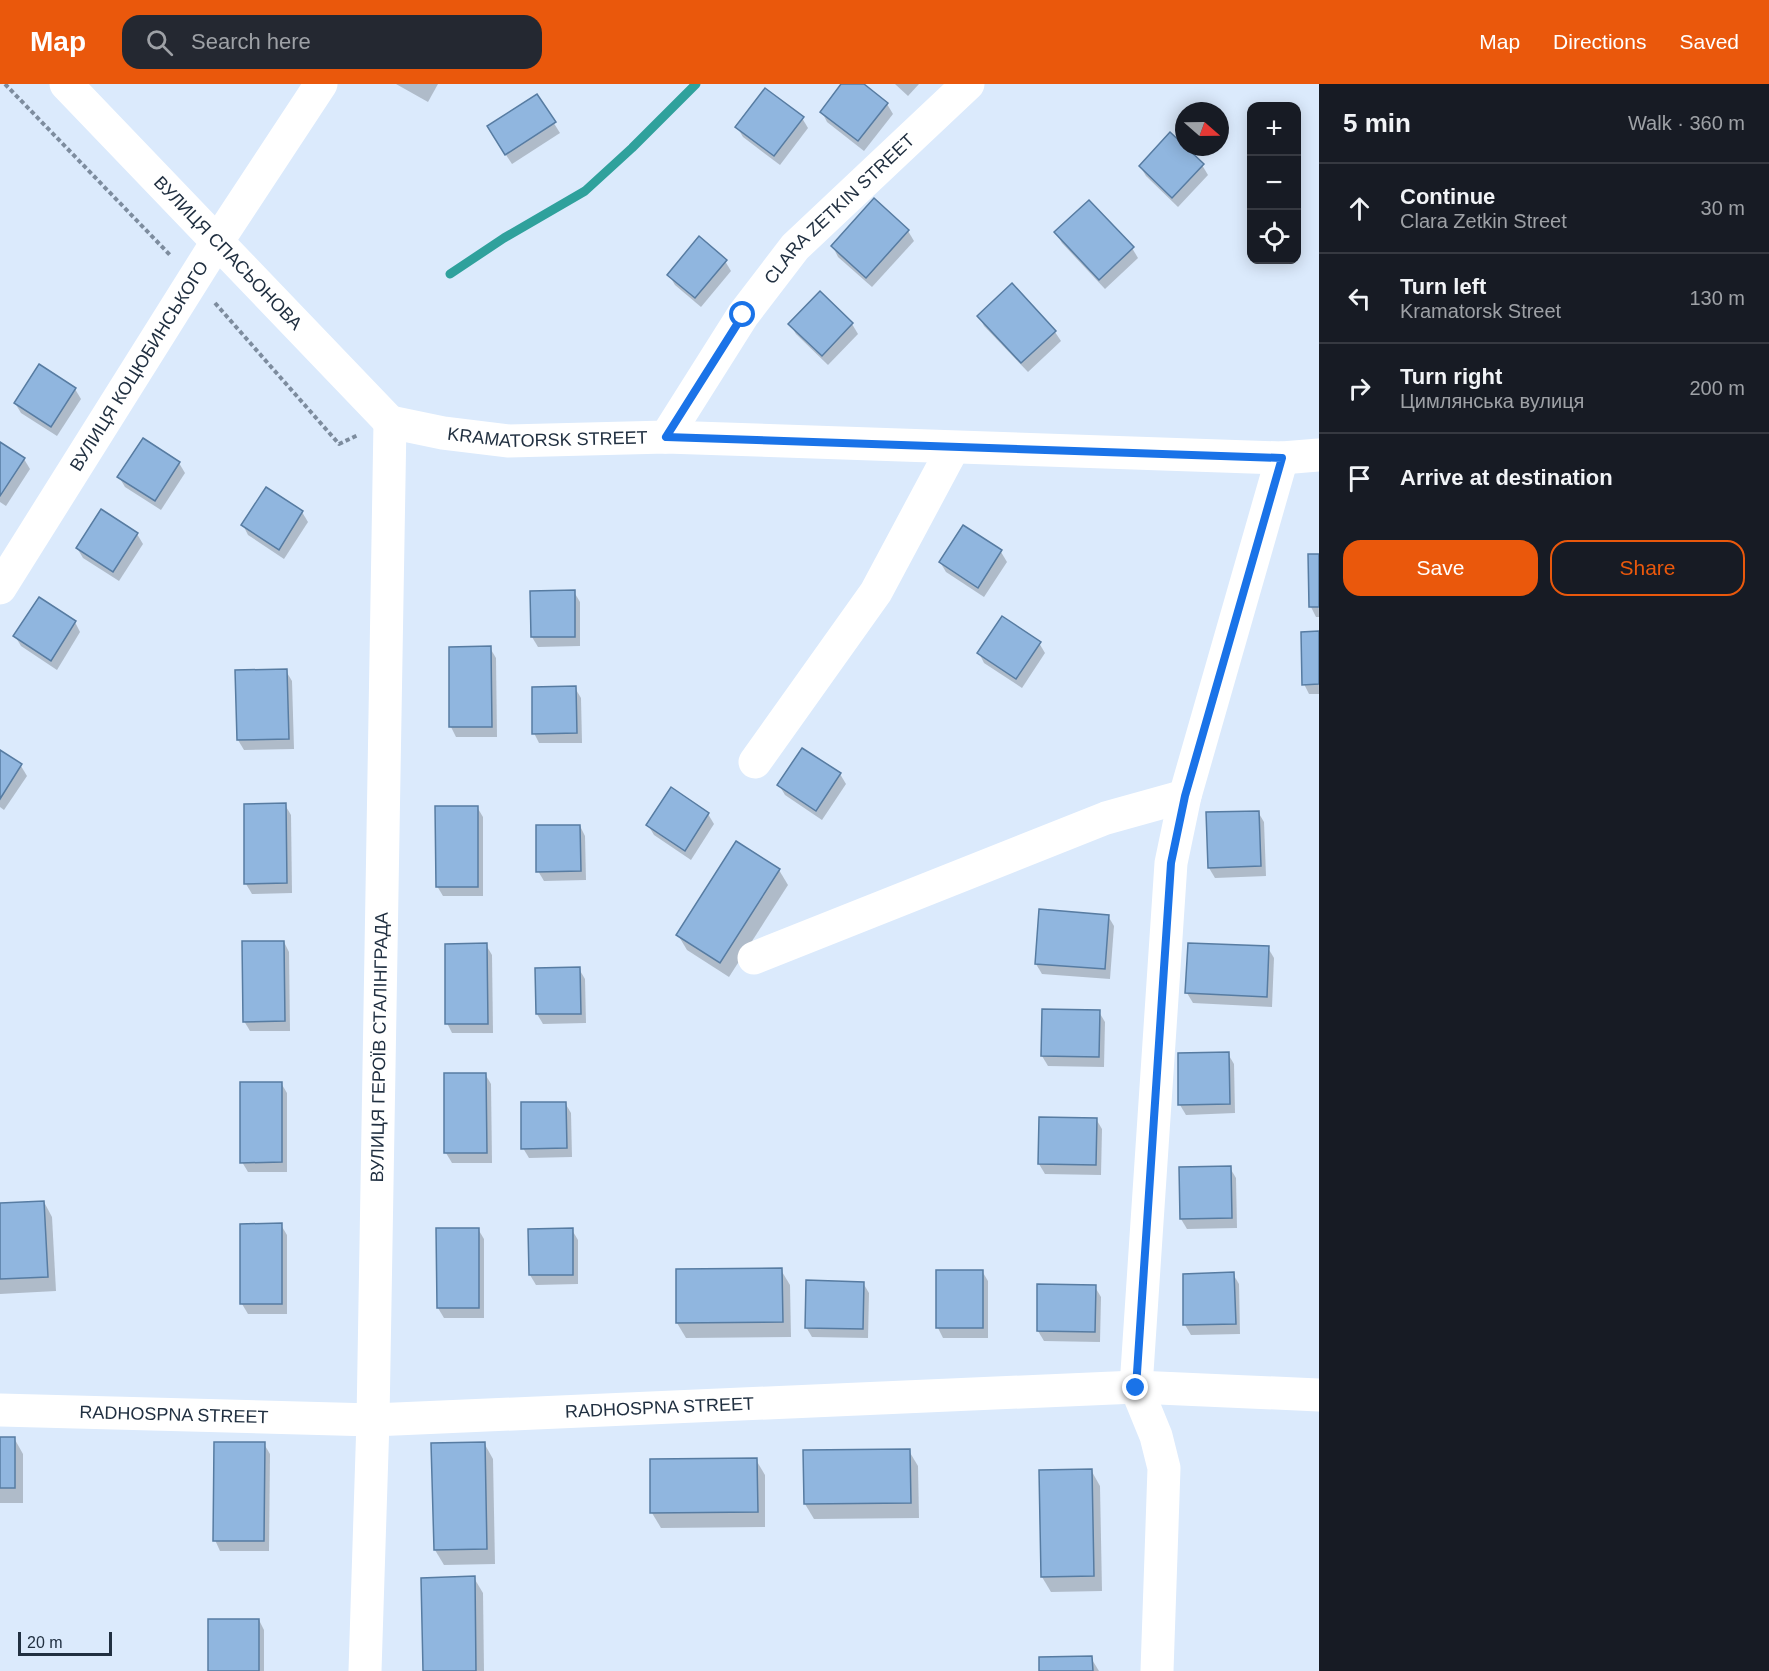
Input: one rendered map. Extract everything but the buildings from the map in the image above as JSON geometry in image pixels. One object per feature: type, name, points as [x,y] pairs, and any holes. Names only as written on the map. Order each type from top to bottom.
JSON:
[{"type":"street","name":"ВУЛИЦЯ СПАСЬОНОВА","points":[[66,84],[390,422]]},
{"type":"street","name":"ВУЛИЦЯ КОЦЮБИНСЬКОГО","points":[[0,588],[217,242],[321,84]]},
{"type":"street","name":"CLARA ZETKIN STREET","points":[[666,437],[743,315],[795,247],[968,84]]},
{"type":"street","name":"KRAMATORSK STREET","points":[[390,422],[443,433],[509,441],[666,437],[1282,458],[1319,455]]},
{"type":"street","name":"ВУЛИЦЯ ГЕРОЇВ СТАЛІНГРАДА","points":[[365,1671],[373,1420],[390,422]]},
{"type":"street","points":[[755,762],[876,592],[953,448]]},
{"type":"street","points":[[1157,1671],[1164,1468],[1156,1436],[1136,1388],[1171,863],[1185,796],[1282,458]]},
{"type":"street","points":[[754,958],[1106,818],[1185,796]]},
{"type":"street","name":"RADHOSPNA STREET","points":[[0,1410],[373,1420],[1136,1388],[1319,1395]]},
{"type":"waterway","points":[[450,274],[504,238],[585,191],[696,84]]},
{"type":"route","points":[[743,315],[666,437],[1282,458],[1185,796],[1171,863],[1136,1388]]}]
